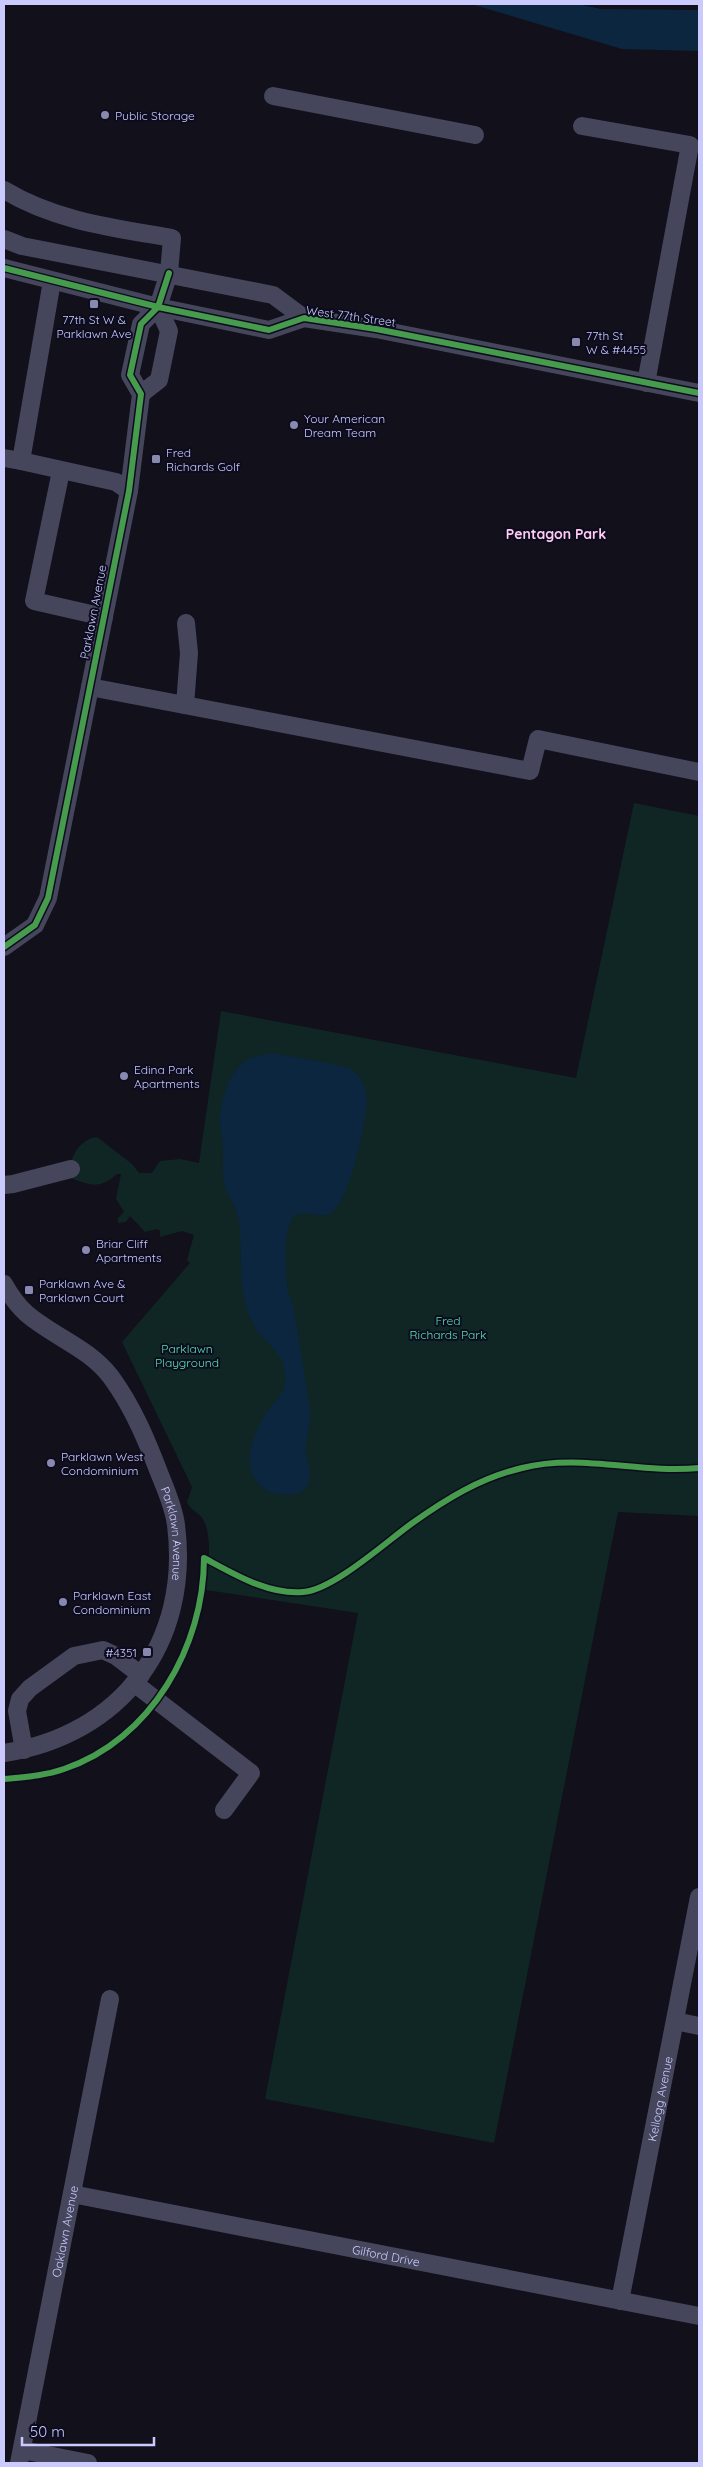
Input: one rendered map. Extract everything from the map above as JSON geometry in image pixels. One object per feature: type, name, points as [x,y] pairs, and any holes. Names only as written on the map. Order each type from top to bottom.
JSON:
[{"type":"street","points":[[273,96],[475,135]]},
{"type":"street","points":[[582,126],[690,146],[646,383]]},
{"type":"street","points":[[4,190],[29,206],[69,219],[172,238],[169,274],[158,308],[141,324],[130,375],[141,394],[159,380],[169,331],[158,308]]},
{"type":"street","name":"West 77th Street","points":[[4,239],[22,246],[273,295],[304,318]]},
{"type":"street","name":"West 77th Street","points":[[4,268],[158,308],[269,330],[304,318],[376,329],[699,393]]},
{"type":"street","points":[[52,281],[12,460],[116,482],[129,491]]},
{"type":"street","name":"Parklawn Avenue","points":[[4,947],[35,925],[48,898],[129,491],[141,394]]},
{"type":"street","points":[[61,471],[34,601],[104,617]]},
{"type":"street","points":[[184,705],[189,653],[186,623]]},
{"type":"street","points":[[90,687],[530,771],[538,739],[699,772]]},
{"type":"street","points":[[4,1184],[13,1184],[71,1169]]},
{"type":"street","name":"Parklawn Avenue","points":[[4,1753],[24,1750],[64,1738],[97,1719],[137,1679],[148,1666],[165,1632],[175,1598],[179,1559],[176,1523],[165,1488],[132,1408],[110,1376],[82,1350],[27,1314],[6,1293]]},
{"type":"street","points":[[24,1750],[17,1711],[20,1698],[30,1688],[74,1656],[103,1650],[116,1656],[137,1679],[251,1773],[224,1810]]},
{"type":"street","name":"Kellogg Avenue","points":[[620,2301],[699,1898]]},
{"type":"street","name":"Oaklawn Avenue","points":[[21,2457],[110,1999]]},
{"type":"street","points":[[675,2021],[699,2026]]},
{"type":"street","name":"Gilford Drive","points":[[72,2194],[699,2316]]},
{"type":"street","points":[[21,2457],[88,2463]]},
{"type":"green space","name":"Fred Richards Park","points":[[634,803],[699,816],[699,1516],[618,1512],[494,2143],[265,2099],[358,1613],[206,1590],[209,1544],[206,1526],[203,1519],[187,1502],[192,1487],[122,1342],[190,1263],[187,1260],[194,1235],[182,1231],[160,1237],[160,1231],[157,1229],[145,1232],[130,1216],[126,1222],[118,1223],[118,1218],[124,1212],[116,1199],[121,1174],[117,1174],[101,1184],[90,1184],[71,1178],[71,1164],[80,1146],[97,1137],[132,1164],[139,1173],[152,1173],[160,1161],[180,1159],[199,1163],[221,1011],[576,1078]]},
{"type":"water","points":[[471,4],[577,4],[601,9],[699,10],[699,51],[622,49]]},
{"type":"water","points":[[271,1053],[326,1063],[352,1070],[362,1082],[367,1098],[361,1140],[351,1176],[339,1204],[327,1215],[300,1213],[296,1215],[289,1225],[287,1234],[287,1283],[294,1311],[310,1408],[306,1446],[310,1479],[303,1491],[290,1495],[268,1491],[256,1481],[251,1470],[250,1454],[254,1438],[265,1415],[284,1388],[285,1369],[280,1357],[253,1324],[247,1311],[242,1282],[239,1221],[224,1182],[223,1145],[220,1124],[224,1096],[230,1080],[239,1066],[254,1057]]},
{"type":"cycle path","points":[[4,268],[158,307],[269,330],[304,318],[376,329],[699,393]]},
{"type":"cycle path","points":[[4,947],[35,925],[48,898],[129,491],[141,394],[130,375],[141,324],[158,307],[169,273]]},
{"type":"cycle path","points":[[4,1779],[34,1776],[64,1769],[95,1755],[123,1736],[147,1713],[167,1686],[183,1656],[194,1624],[202,1591],[204,1558],[239,1577],[264,1587],[290,1592],[303,1592],[329,1583],[344,1574],[411,1524],[450,1498],[492,1477],[507,1472],[544,1464],[566,1463],[677,1469],[699,1468]]},
{"type":"place","name":"Public Storage","points":[[105,115]]},
{"type":"place","name":"77th St W & Parklawn Ave","points":[[94,304]]},
{"type":"place","name":"77th St W & #4455","points":[[576,342]]},
{"type":"place","name":"Your American Dream Team","points":[[294,425]]},
{"type":"place","name":"Fred Richards Golf","points":[[156,459]]},
{"type":"place","name":"Edina Park Apartments","points":[[124,1076]]},
{"type":"place","name":"Briar Cliff Apartments","points":[[86,1250]]},
{"type":"place","name":"Parklawn Ave & Parklawn Court","points":[[29,1290]]},
{"type":"place","name":"Parklawn West Condominium","points":[[51,1463]]},
{"type":"place","name":"Parklawn East Condominium","points":[[63,1602]]},
{"type":"place","name":"#4351","points":[[147,1652]]},
{"type":"district","name":"Pentagon Park","points":[[556,534]]},
{"type":"park label","name":"Parklawn Playground","points":[[187,1355]]}]
